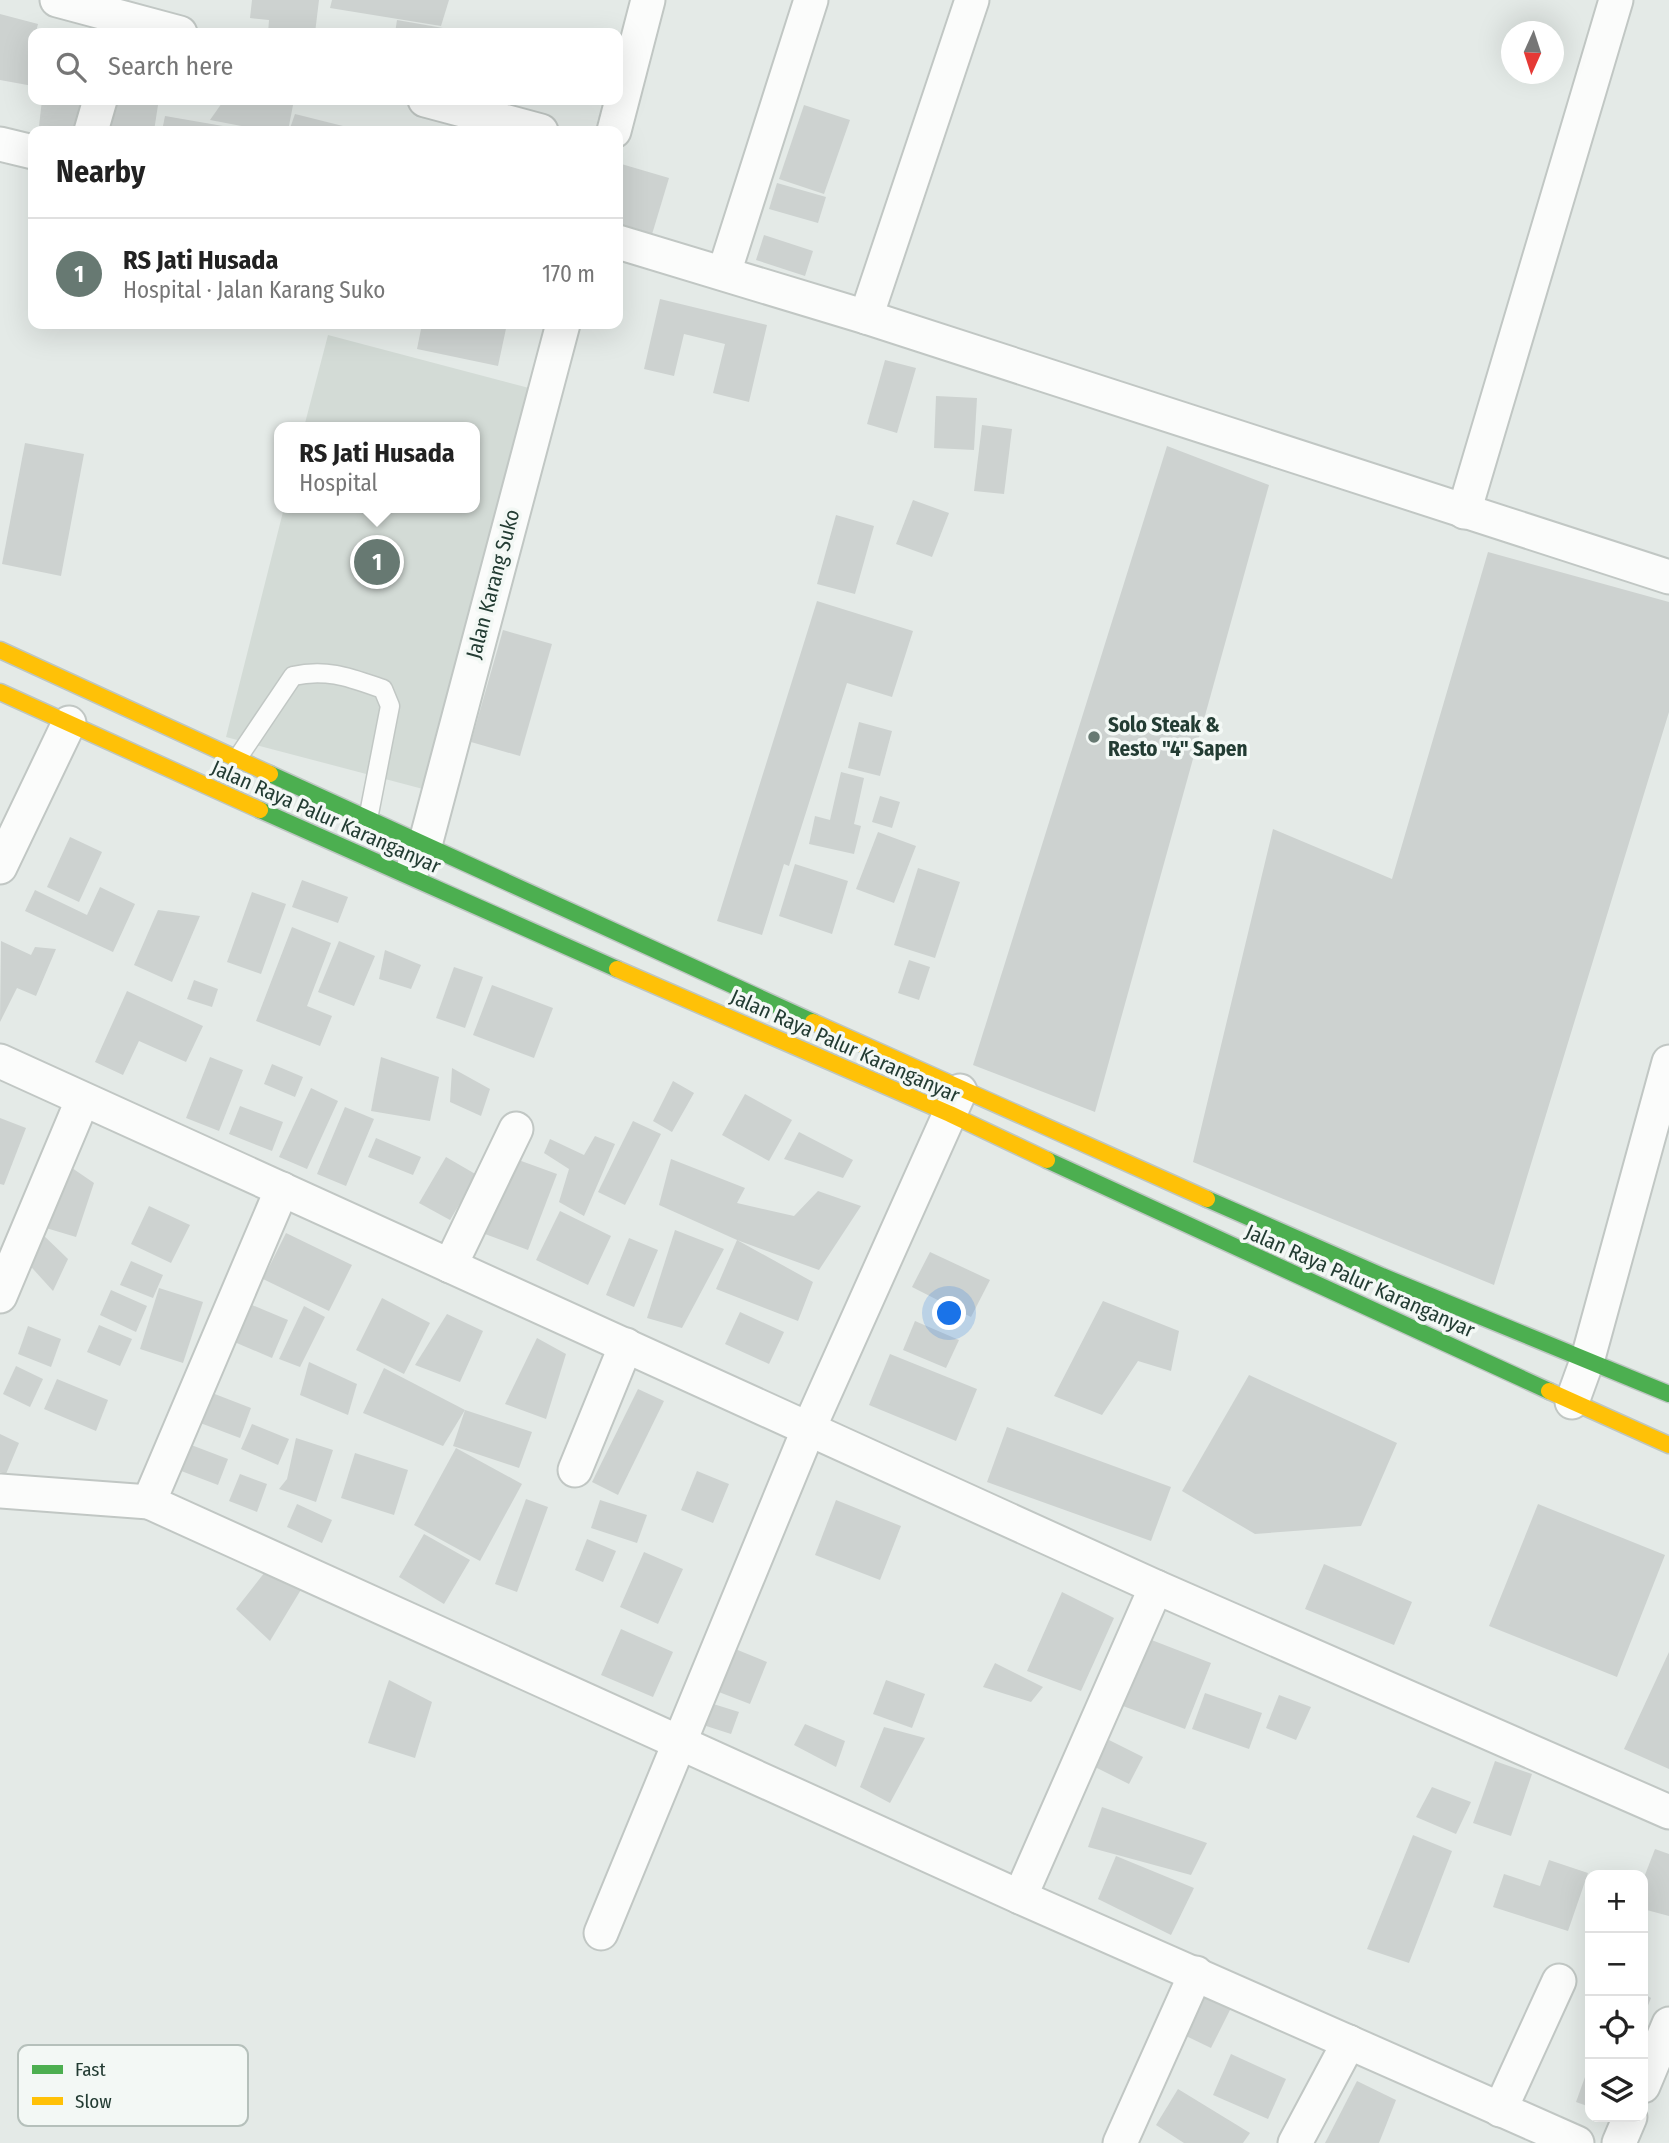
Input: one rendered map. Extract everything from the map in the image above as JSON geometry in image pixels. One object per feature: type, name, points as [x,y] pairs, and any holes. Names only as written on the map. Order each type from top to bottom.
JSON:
[{"type":"main road","name":"Jalan Raya Palur Karanganyar","points":[[0,650],[425,845],[955,1102],[1281,1270],[1491,1362],[1669,1445]]},
{"type":"main road","name":"Jalan Raya Palur Karanganyar","points":[[0,692],[408,878],[1588,1358],[1669,1394]]},
{"type":"main road","points":[[1281,1270],[1295,1239]]},
{"type":"street","points":[[57,0],[162,28]]},
{"type":"street","points":[[623,96],[648,0]]},
{"type":"street","points":[[723,273],[811,0]]},
{"type":"street","points":[[866,317],[972,0]]},
{"type":"street","points":[[1464,512],[1616,0]]},
{"type":"street","points":[[92,126],[99,105]]},
{"type":"street","points":[[444,105],[522,126]]},
{"type":"street","points":[[615,126],[621,105]]},
{"type":"street","points":[[0,144],[28,151]]},
{"type":"street","points":[[623,243],[866,317],[1669,577]]},
{"type":"street","name":"Jalan Karang Suko","points":[[408,878],[425,845],[562,329]]},
{"type":"street","points":[[0,867],[69,723]]},
{"type":"street","points":[[0,1061],[82,1101],[809,1427],[1156,1587],[1669,1812]]},
{"type":"street","points":[[1572,1402],[1588,1358],[1669,1062]]},
{"type":"street","points":[[0,1296],[82,1101]]},
{"type":"street","points":[[601,1933],[809,1427],[955,1102]]},
{"type":"street","points":[[450,1266],[516,1129]]},
{"type":"street","points":[[149,1502],[282,1189]]},
{"type":"street","points":[[575,1470],[626,1345]]},
{"type":"street","points":[[0,1491],[149,1502],[1020,1896],[1577,2143]]},
{"type":"street","points":[[1020,1896],[1156,1587]]},
{"type":"street","points":[[1120,2143],[1196,1973]]},
{"type":"street","points":[[1500,2109],[1559,1981]]},
{"type":"street","points":[[1648,2074],[1669,2024]]},
{"type":"street","points":[[1294,2143],[1349,2042]]},
{"type":"street","points":[[1619,2143],[1628,2122]]},
{"type":"lane","points":[[237,759],[293,676],[314,671],[336,673],[383,689],[390,706],[368,819]]},
{"type":"shaded area","points":[[328,335],[529,388],[423,789],[226,737],[283,513],[480,513],[480,422],[305,422]]},
{"type":"building","points":[[252,0],[319,0],[316,28],[268,28],[269,20],[250,18]]},
{"type":"building","points":[[332,0],[449,0],[441,26],[330,8]]},
{"type":"building","points":[[0,14],[38,24],[37,28],[28,28],[28,85],[0,80]]},
{"type":"building","points":[[397,20],[443,28],[396,28]]},
{"type":"building","points":[[41,105],[79,105],[77,126],[39,126]]},
{"type":"building","points":[[110,105],[158,105],[155,126],[106,126]]},
{"type":"building","points":[[220,105],[293,105],[289,126],[242,126],[210,120]]},
{"type":"building","points":[[804,105],[850,120],[824,194],[779,179]]},
{"type":"building","points":[[295,114],[343,126],[291,126]]},
{"type":"building","points":[[165,116],[223,126],[163,126]]},
{"type":"building","points":[[623,164],[669,178],[650,241],[623,233]]},
{"type":"building","points":[[777,183],[826,197],[818,223],[769,209]]},
{"type":"building","points":[[764,235],[813,251],[805,276],[756,260]]},
{"type":"building","points":[[660,299],[767,325],[749,402],[713,393],[725,344],[684,334],[674,376],[644,369]]},
{"type":"building","points":[[421,329],[506,329],[498,366],[417,349]]},
{"type":"building","points":[[885,360],[916,368],[897,433],[867,424]]},
{"type":"building","points":[[936,396],[977,398],[974,450],[934,448]]},
{"type":"building","points":[[982,425],[1012,429],[1004,494],[974,491]]},
{"type":"building","points":[[25,443],[84,454],[61,576],[2,564]]},
{"type":"building","points":[[1167,446],[1269,485],[1095,1112],[973,1065]]},
{"type":"building","points":[[913,500],[949,513],[932,557],[896,544]]},
{"type":"building","points":[[836,515],[874,526],[855,594],[817,584]]},
{"type":"building","points":[[1488,552],[1669,602],[1669,712],[1494,1285],[1193,1162],[1273,829],[1392,879]]},
{"type":"building","points":[[817,601],[913,631],[892,697],[847,683],[789,866],[784,864],[762,935],[717,921]]},
{"type":"building","points":[[503,630],[552,644],[520,756],[471,742]]},
{"type":"building","points":[[859,722],[892,731],[880,776],[848,768]]},
{"type":"building","points":[[841,772],[864,778],[854,824],[861,826],[854,854],[809,844],[815,816],[830,820]]},
{"type":"building","points":[[880,796],[900,802],[892,828],[872,822]]},
{"type":"building","points":[[878,832],[916,846],[894,903],[856,889]]},
{"type":"building","points":[[70,837],[102,852],[79,902],[47,887]]},
{"type":"building","points":[[795,864],[848,881],[832,934],[779,916]]},
{"type":"building","points":[[918,868],[960,882],[935,958],[894,945]]},
{"type":"building","points":[[302,880],[348,897],[338,923],[292,907]]},
{"type":"building","points":[[100,887],[135,904],[113,952],[25,911],[35,890],[87,915]]},
{"type":"building","points":[[252,892],[286,904],[261,974],[227,962]]},
{"type":"building","points":[[158,910],[200,916],[172,982],[134,965]]},
{"type":"building","points":[[292,927],[331,943],[307,1006],[332,1016],[320,1046],[256,1021]]},
{"type":"building","points":[[1,941],[31,955],[35,947],[56,949],[36,996],[17,988],[0,1022]]},
{"type":"building","points":[[339,941],[375,956],[354,1006],[318,992]]},
{"type":"building","points":[[385,950],[421,965],[411,989],[379,979]]},
{"type":"building","points":[[909,960],[930,967],[919,1000],[898,993]]},
{"type":"building","points":[[454,967],[483,977],[465,1028],[436,1018]]},
{"type":"building","points":[[194,980],[218,989],[212,1007],[187,999]]},
{"type":"building","points":[[492,985],[553,1008],[534,1058],[473,1035]]},
{"type":"building","points":[[127,991],[203,1026],[186,1062],[139,1041],[123,1075],[95,1062]]},
{"type":"building","points":[[210,1057],[243,1070],[219,1131],[186,1118]]},
{"type":"building","points":[[381,1057],[439,1077],[430,1121],[371,1111]]},
{"type":"building","points":[[272,1064],[303,1077],[295,1097],[264,1084]]},
{"type":"building","points":[[452,1068],[490,1089],[481,1116],[450,1102]]},
{"type":"building","points":[[673,1081],[694,1093],[672,1132],[653,1121]]},
{"type":"building","points":[[311,1088],[338,1101],[307,1169],[279,1157]]},
{"type":"building","points":[[745,1094],[792,1120],[769,1161],[722,1135]]},
{"type":"building","points":[[240,1106],[283,1122],[272,1151],[229,1134]]},
{"type":"building","points":[[345,1107],[374,1119],[346,1186],[317,1174]]},
{"type":"building","points":[[0,1118],[26,1128],[4,1185],[0,1184]]},
{"type":"building","points":[[633,1121],[661,1134],[625,1205],[598,1192]]},
{"type":"building","points":[[799,1132],[853,1160],[843,1178],[784,1159]]},
{"type":"building","points":[[595,1136],[615,1144],[584,1216],[559,1202],[569,1169],[544,1153],[550,1139],[584,1155]]},
{"type":"building","points":[[376,1138],[421,1157],[413,1175],[368,1157]]},
{"type":"building","points":[[446,1157],[477,1175],[450,1220],[419,1203]]},
{"type":"building","points":[[513,1158],[557,1174],[528,1250],[485,1234]]},
{"type":"building","points":[[671,1159],[745,1188],[737,1203],[794,1216],[818,1191],[861,1206],[819,1270],[737,1240],[659,1205]]},
{"type":"building","points":[[72,1168],[94,1183],[76,1237],[46,1228]]},
{"type":"building","points":[[149,1206],[190,1225],[171,1263],[131,1244]]},
{"type":"building","points":[[560,1211],[611,1236],[588,1285],[536,1260]]},
{"type":"building","points":[[675,1230],[724,1249],[682,1328],[647,1318]]},
{"type":"building","points":[[39,1231],[68,1259],[53,1291],[24,1259]]},
{"type":"building","points":[[286,1233],[352,1265],[329,1311],[263,1279]]},
{"type":"building","points":[[629,1238],[658,1250],[634,1307],[606,1295]]},
{"type":"building","points":[[737,1240],[813,1282],[798,1321],[716,1289]]},
{"type":"building","points":[[930,1252],[990,1280],[971,1317],[912,1287]]},
{"type":"building","points":[[131,1261],[163,1275],[153,1298],[120,1285]]},
{"type":"building","points":[[159,1288],[203,1302],[183,1363],[140,1349]]},
{"type":"building","points":[[111,1290],[147,1306],[136,1332],[100,1315]]},
{"type":"building","points":[[382,1298],[430,1323],[404,1374],[356,1350]]},
{"type":"building","points":[[240,1300],[288,1320],[272,1358],[225,1338]]},
{"type":"building","points":[[1103,1301],[1179,1331],[1171,1371],[1138,1361],[1102,1415],[1054,1396]]},
{"type":"building","points":[[304,1306],[325,1317],[300,1367],[279,1359]]},
{"type":"building","points":[[740,1312],[784,1332],[769,1364],[725,1344]]},
{"type":"building","points":[[447,1314],[483,1331],[460,1382],[415,1365]]},
{"type":"building","points":[[915,1321],[959,1340],[946,1368],[903,1350]]},
{"type":"building","points":[[99,1325],[132,1339],[120,1366],[87,1352]]},
{"type":"building","points":[[28,1326],[61,1339],[51,1367],[18,1354]]},
{"type":"building","points":[[537,1338],[566,1354],[546,1419],[505,1404]]},
{"type":"building","points":[[890,1354],[977,1389],[956,1441],[869,1405]]},
{"type":"building","points":[[309,1362],[357,1384],[348,1415],[300,1395]]},
{"type":"building","points":[[16,1366],[43,1379],[30,1407],[3,1394]]},
{"type":"building","points":[[384,1368],[465,1410],[443,1446],[363,1413]]},
{"type":"building","points":[[1249,1375],[1397,1443],[1361,1526],[1255,1534],[1182,1491]]},
{"type":"building","points":[[57,1379],[108,1400],[96,1431],[44,1409]]},
{"type":"building","points":[[638,1389],[664,1401],[618,1495],[592,1482]]},
{"type":"building","points":[[207,1391],[251,1408],[240,1438],[195,1421]]},
{"type":"building","points":[[465,1410],[532,1432],[519,1468],[453,1446]]},
{"type":"building","points":[[252,1424],[289,1439],[278,1465],[241,1449]]},
{"type":"building","points":[[1007,1427],[1171,1487],[1151,1541],[987,1482]]},
{"type":"building","points":[[0,1434],[19,1443],[6,1474],[0,1472]]},
{"type":"building","points":[[296,1438],[333,1450],[316,1502],[279,1489],[287,1479]]},
{"type":"building","points":[[186,1443],[228,1459],[218,1485],[176,1469]]},
{"type":"building","points":[[456,1448],[522,1484],[480,1561],[414,1525]]},
{"type":"building","points":[[355,1453],[408,1470],[394,1515],[341,1498]]},
{"type":"building","points":[[697,1471],[729,1484],[713,1523],[681,1510]]},
{"type":"building","points":[[240,1474],[267,1484],[257,1512],[229,1501]]},
{"type":"building","points":[[526,1499],[548,1507],[517,1592],[495,1584]]},
{"type":"building","points":[[600,1500],[647,1515],[637,1543],[591,1528]]},
{"type":"building","points":[[836,1500],[901,1526],[880,1580],[815,1555]]},
{"type":"building","points":[[297,1504],[332,1520],[322,1543],[287,1527]]},
{"type":"building","points":[[1538,1504],[1665,1555],[1617,1677],[1489,1626]]},
{"type":"building","points":[[424,1534],[470,1560],[444,1604],[399,1577]]},
{"type":"building","points":[[587,1539],[616,1551],[603,1582],[575,1570]]},
{"type":"building","points":[[644,1552],[683,1569],[658,1624],[620,1607]]},
{"type":"building","points":[[272,1563],[302,1588],[270,1641],[236,1609]]},
{"type":"building","points":[[1324,1564],[1412,1602],[1394,1645],[1305,1609]]},
{"type":"building","points":[[1062,1592],[1114,1618],[1081,1691],[1027,1671]]},
{"type":"building","points":[[621,1629],[673,1652],[653,1697],[601,1675]]},
{"type":"building","points":[[1149,1639],[1211,1663],[1185,1729],[1123,1706]]},
{"type":"building","points":[[728,1646],[767,1662],[750,1704],[711,1689]]},
{"type":"building","points":[[1669,1652],[1669,1769],[1624,1749]]},
{"type":"building","points":[[995,1663],[1043,1687],[1031,1702],[983,1687]]},
{"type":"building","points":[[389,1680],[432,1702],[415,1758],[368,1743]]},
{"type":"building","points":[[886,1680],[925,1694],[912,1728],[873,1714]]},
{"type":"building","points":[[1205,1693],[1262,1713],[1249,1749],[1192,1729]]},
{"type":"building","points":[[1279,1695],[1311,1707],[1296,1740],[1266,1728]]},
{"type":"building","points":[[707,1702],[739,1712],[731,1734],[700,1724]]},
{"type":"building","points":[[805,1724],[845,1741],[836,1767],[794,1745]]},
{"type":"building","points":[[884,1727],[925,1738],[890,1803],[860,1787]]},
{"type":"building","points":[[1109,1740],[1143,1757],[1129,1784],[1095,1767]]},
{"type":"building","points":[[1495,1761],[1532,1774],[1511,1836],[1473,1823]]},
{"type":"building","points":[[1432,1787],[1471,1802],[1456,1834],[1416,1817]]},
{"type":"building","points":[[1102,1807],[1207,1843],[1191,1875],[1088,1847]]},
{"type":"building","points":[[1413,1835],[1452,1851],[1409,1963],[1367,1949]]},
{"type":"building","points":[[1655,1849],[1669,1854],[1669,1916],[1648,1910],[1647,1870]]},
{"type":"building","points":[[1116,1856],[1194,1888],[1171,1935],[1098,1899]]},
{"type":"building","points":[[1549,1860],[1585,1872],[1585,1882],[1568,1931],[1493,1907],[1504,1874],[1540,1886]]},
{"type":"building","points":[[1208,1989],[1234,2002],[1211,2048],[1184,2035]]},
{"type":"building","points":[[1231,2054],[1286,2079],[1268,2119],[1213,2095]]},
{"type":"building","points":[[1585,2077],[1585,2105],[1576,2102]]},
{"type":"building","points":[[1357,2081],[1396,2100],[1379,2143],[1325,2143]]},
{"type":"building","points":[[1178,2089],[1250,2133],[1243,2143],[1184,2143],[1156,2125]]},
{"type":"traffic: fast","points":[[270,774],[813,1022]]},
{"type":"traffic: fast","points":[[260,810],[617,969]]},
{"type":"traffic: fast","points":[[1047,1160],[1549,1391]]},
{"type":"traffic: fast","points":[[1207,1199],[1382,1276],[1669,1394]]},
{"type":"traffic: slow","points":[[0,650],[270,774]]},
{"type":"traffic: slow","points":[[0,692],[260,810]]},
{"type":"traffic: slow","points":[[617,969],[950,1114],[1047,1160]]},
{"type":"traffic: slow","points":[[813,1022],[1207,1199]]},
{"type":"traffic: slow","points":[[1549,1391],[1669,1445]]},
{"type":"place","name":"RS Jati Husada","points":[[377,562]]},
{"type":"place","name":"Solo Steak & Resto \"4\" Sapen","points":[[1094,737]]}]
